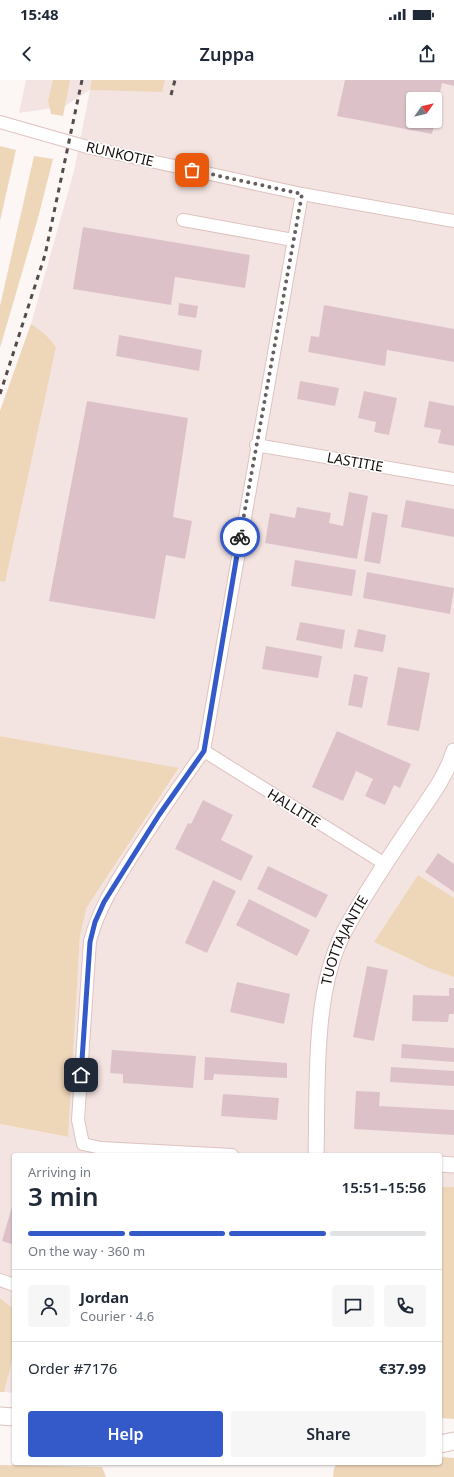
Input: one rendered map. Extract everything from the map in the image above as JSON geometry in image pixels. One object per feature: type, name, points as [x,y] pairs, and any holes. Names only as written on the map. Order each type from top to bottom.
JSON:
[{"type":"main road","points":[[0,1416],[12,1417]]},
{"type":"main road","points":[[442,1444],[454,1441]]},
{"type":"main road","points":[[442,1444],[454,1447]]},
{"type":"street","name":"RUNKOTIE","points":[[0,122],[91,148],[302,194],[454,221]]},
{"type":"street","points":[[195,1153],[101,1148],[82,1150],[78,1120],[90,942],[95,922],[104,902],[159,815],[204,751],[256,445],[302,194]]},
{"type":"street","points":[[183,220],[293,240]]},
{"type":"street","name":"LASTITIE","points":[[256,445],[454,479]]},
{"type":"street","name":"HALLITIE","points":[[204,751],[385,864]]},
{"type":"street","name":"TUOTTAJANTIE","points":[[316,1153],[323,996],[330,965],[344,932],[385,864],[435,789],[451,760],[454,751]]},
{"type":"street","points":[[442,1164],[454,1164]]},
{"type":"street","points":[[0,1280],[12,1284]]},
{"type":"shaded area","points":[[26,80],[454,80],[454,1187],[442,1187],[442,1153],[12,1153],[12,1307],[0,1298],[0,1124],[67,1137],[80,936],[87,907],[179,769],[0,736],[0,411],[31,324],[74,171],[90,90],[65,106],[19,113]]},
{"type":"shaded area","points":[[53,80],[70,80],[63,116],[51,114],[48,101]]},
{"type":"shaded area","points":[[92,80],[165,80],[162,92],[90,90]]},
{"type":"shaded area","points":[[0,146],[16,150],[0,221]]},
{"type":"shaded area","points":[[34,156],[53,159],[38,218],[0,348],[0,306]]},
{"type":"shaded area","points":[[31,324],[45,334],[56,347],[5,582],[0,581],[0,411]]},
{"type":"shaded area","points":[[0,736],[179,768],[87,907],[80,936],[68,1137],[0,1124]]},
{"type":"shaded area","points":[[418,875],[454,898],[454,977],[429,968],[374,942]]},
{"type":"shaded area","points":[[442,1187],[454,1187],[454,1419],[442,1418]]},
{"type":"shaded area","points":[[0,1298],[12,1307],[12,1362],[4,1392],[0,1392]]},
{"type":"shaded area","points":[[12,1362],[12,1393],[4,1392]]},
{"type":"shaded area","points":[[442,1457],[454,1458],[454,1477],[333,1477],[336,1465],[442,1465]]},
{"type":"shaded area","points":[[0,1465],[102,1467],[106,1477],[0,1477]]},
{"type":"building","points":[[345,80],[454,80],[454,86],[442,83],[440,92],[406,92],[406,128],[433,128],[432,134],[337,116]]},
{"type":"building","points":[[83,227],[250,255],[245,288],[175,277],[171,305],[73,289]]},
{"type":"building","points":[[179,303],[198,306],[196,318],[178,315]]},
{"type":"building","points":[[324,305],[454,329],[454,362],[387,350],[385,366],[308,352],[311,336],[319,337]]},
{"type":"building","points":[[119,335],[202,350],[199,371],[116,356]]},
{"type":"building","points":[[300,381],[339,388],[335,406],[297,399]]},
{"type":"building","points":[[364,391],[397,398],[389,435],[374,432],[376,422],[358,418]]},
{"type":"building","points":[[87,401],[188,418],[173,517],[192,521],[185,559],[166,555],[155,619],[49,601]]},
{"type":"building","points":[[429,401],[454,406],[454,446],[438,443],[441,430],[424,427]]},
{"type":"building","points":[[349,492],[368,496],[357,559],[265,543],[270,513],[295,518],[297,507],[331,513],[329,523],[343,526]]},
{"type":"building","points":[[406,500],[454,509],[454,537],[401,527]]},
{"type":"building","points":[[372,512],[388,515],[380,564],[364,561]]},
{"type":"building","points":[[295,560],[356,570],[352,596],[291,586]]},
{"type":"building","points":[[367,572],[454,588],[450,614],[363,598]]},
{"type":"building","points":[[300,622],[345,630],[342,649],[296,640]]},
{"type":"building","points":[[358,629],[386,635],[383,652],[354,647]]},
{"type":"building","points":[[266,646],[322,656],[318,678],[262,669]]},
{"type":"building","points":[[398,667],[430,673],[419,731],[387,725]]},
{"type":"building","points":[[354,674],[368,677],[362,708],[348,705]]},
{"type":"building","points":[[337,731],[411,764],[400,788],[394,785],[385,805],[365,796],[373,779],[356,771],[343,801],[312,787]]},
{"type":"building","points":[[203,800],[233,815],[221,840],[253,856],[241,881],[175,849],[188,823],[191,824]]},
{"type":"building","points":[[438,853],[454,864],[454,892],[425,872]]},
{"type":"building","points":[[268,866],[328,895],[316,918],[257,889]]},
{"type":"building","points":[[213,880],[236,891],[207,953],[185,943]]},
{"type":"building","points":[[249,899],[310,930],[297,956],[236,925]]},
{"type":"building","points":[[367,966],[388,970],[374,1041],[353,1037]]},
{"type":"building","points":[[237,982],[290,994],[284,1024],[230,1012]]},
{"type":"building","points":[[449,988],[454,988],[454,1014],[449,1014],[448,1022],[412,1021],[413,995],[449,996]]},
{"type":"building","points":[[402,1044],[454,1048],[454,1062],[401,1058]]},
{"type":"building","points":[[112,1050],[196,1056],[193,1088],[123,1083],[123,1074],[110,1073]]},
{"type":"building","points":[[205,1057],[287,1063],[287,1078],[214,1074],[213,1080],[204,1080]]},
{"type":"building","points":[[391,1067],[454,1071],[454,1086],[390,1082]]},
{"type":"building","points":[[356,1091],[380,1092],[379,1106],[454,1110],[454,1135],[354,1129]]},
{"type":"building","points":[[223,1094],[279,1098],[277,1120],[221,1116]]},
{"type":"building","points":[[12,1207],[12,1244],[2,1241]]},
{"type":"railway","points":[[0,394],[45,255],[82,80]]},
{"type":"railway","points":[[171,95],[175,80]]},
{"type":"way so far","points":[[192,170],[302,194],[240,537]]},
{"type":"route","points":[[81,1075],[90,942],[95,922],[104,902],[159,815],[204,751],[240,537]]}]
